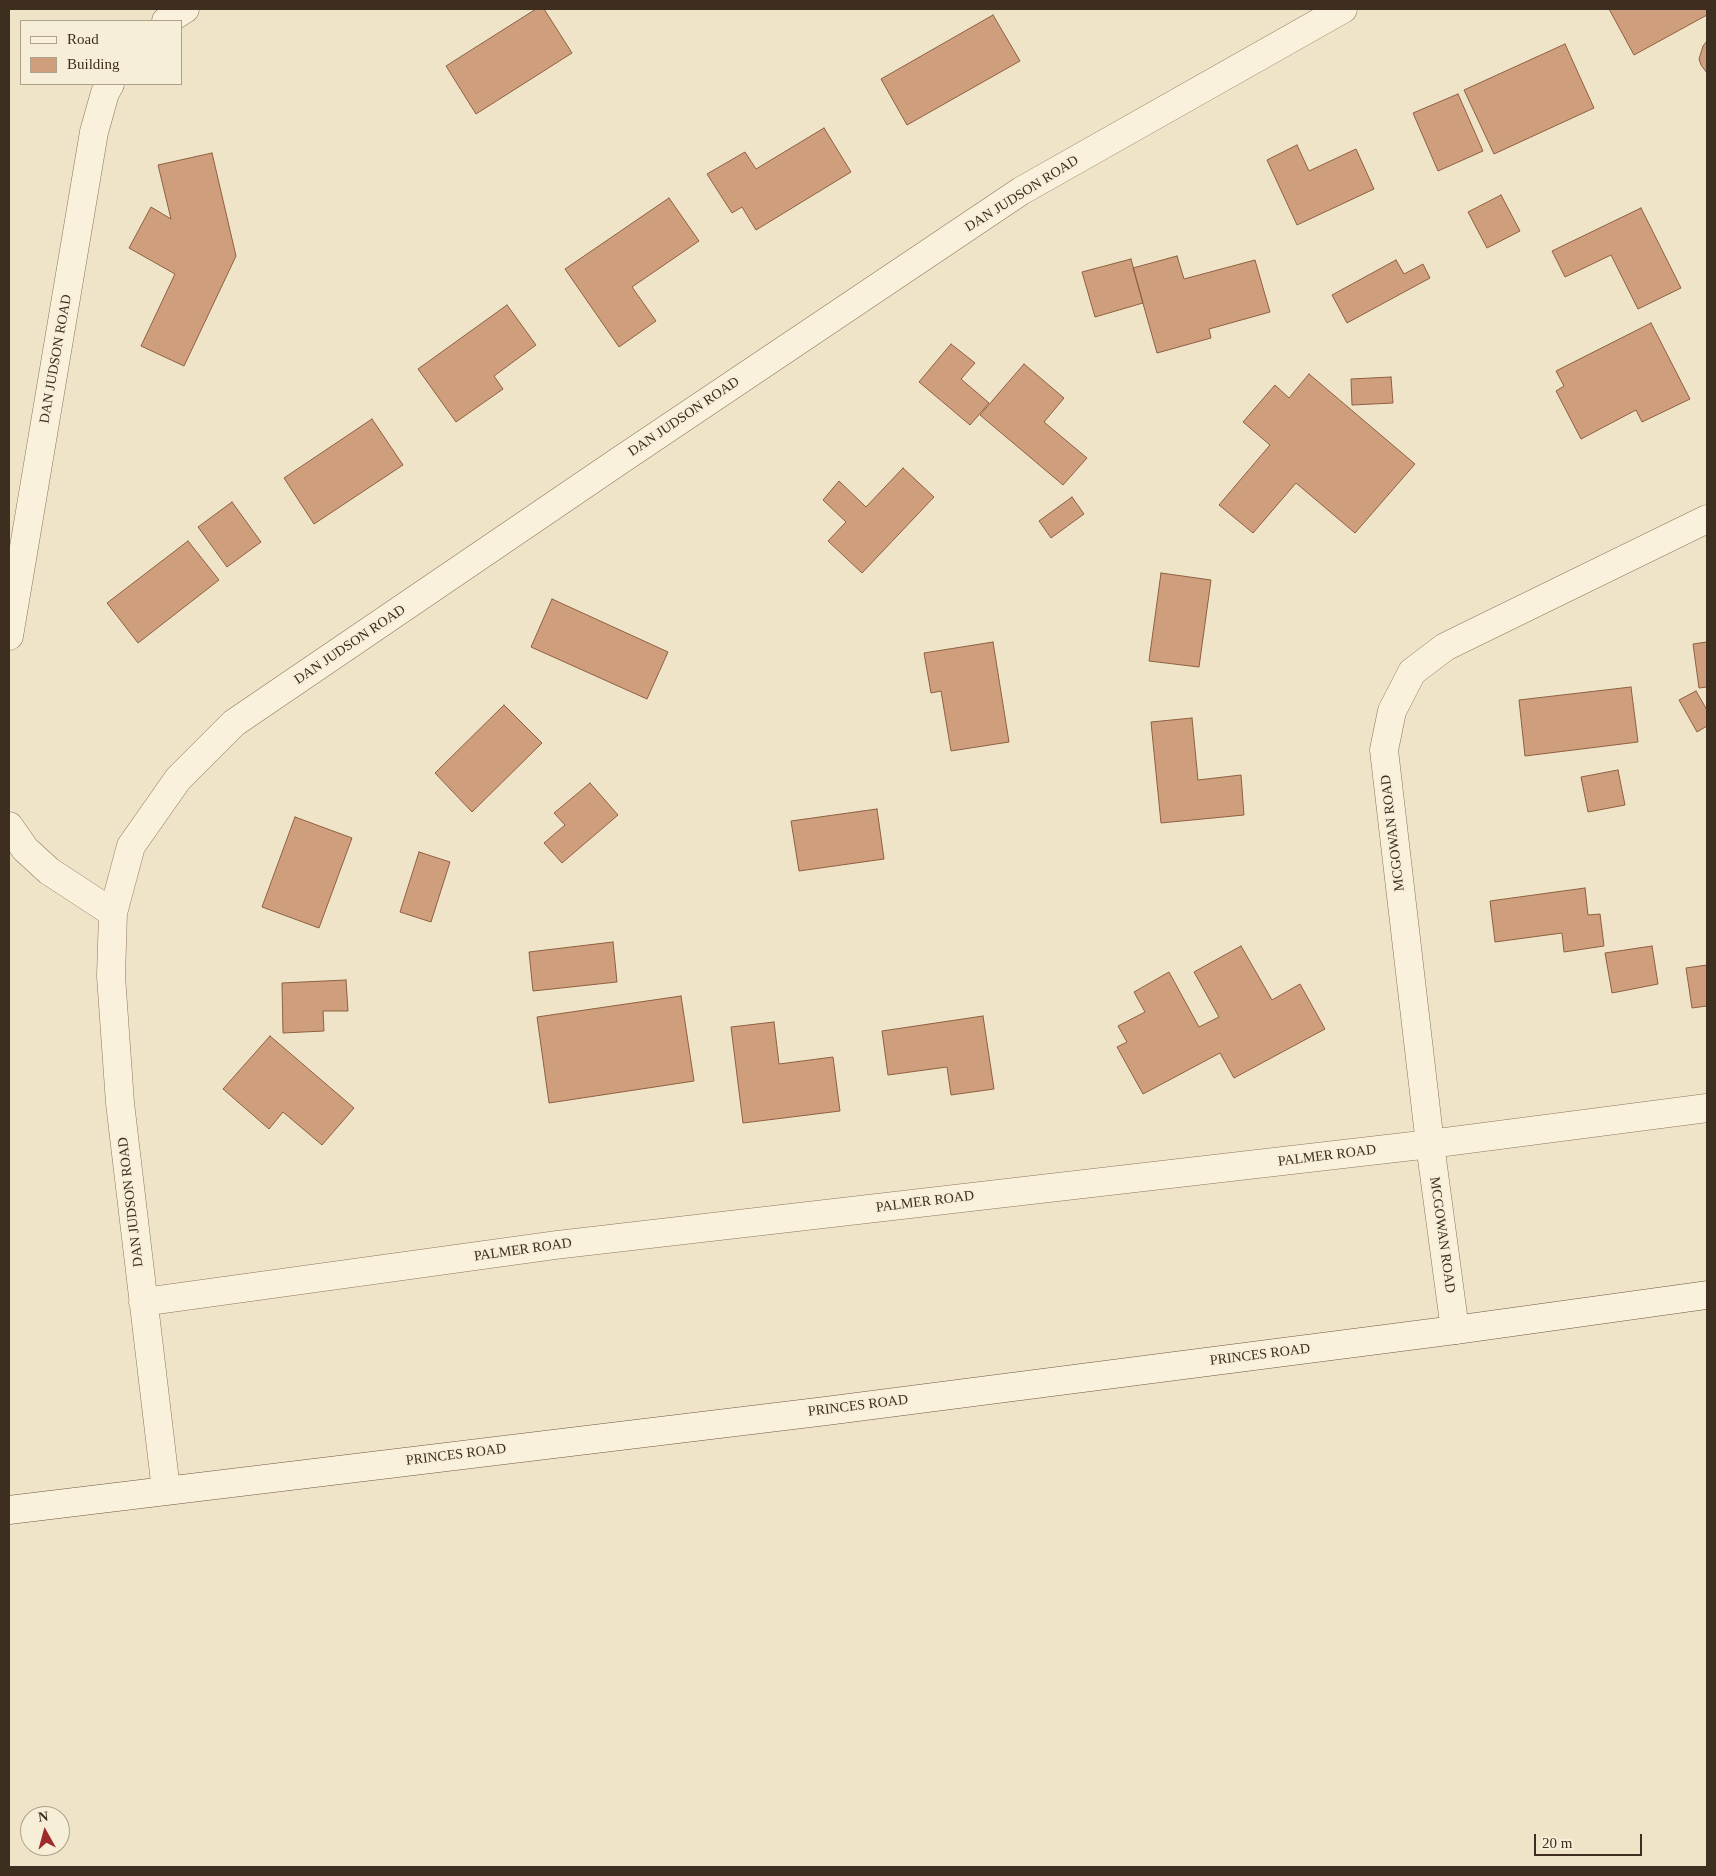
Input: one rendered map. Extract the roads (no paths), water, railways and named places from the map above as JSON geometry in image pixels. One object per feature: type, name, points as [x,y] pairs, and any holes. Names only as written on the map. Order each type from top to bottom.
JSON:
[{"type":"street","points":[[168,20],[185,9]]},
{"type":"street","name":"DAN JUDSON ROAD","points":[[166,1490],[120,1103],[111,976],[113,913],[131,846],[178,778],[234,723],[1021,191],[1342,9]]},
{"type":"street","name":"DAN JUDSON ROAD","points":[[9,636],[94,132],[105,93],[109,85]]},
{"type":"street","name":"MCGOWAN ROAD","points":[[1455,1330],[1430,1144],[1384,750],[1392,711],[1412,672],[1445,647],[1707,519]]},
{"type":"street","points":[[9,826],[25,849],[49,871],[113,913]]},
{"type":"street","name":"PALMER ROAD","points":[[143,1302],[556,1245],[1430,1144],[1707,1108]]},
{"type":"street","name":"PRINCES ROAD","points":[[9,1510],[816,1412],[1455,1330],[1707,1295]]}]
